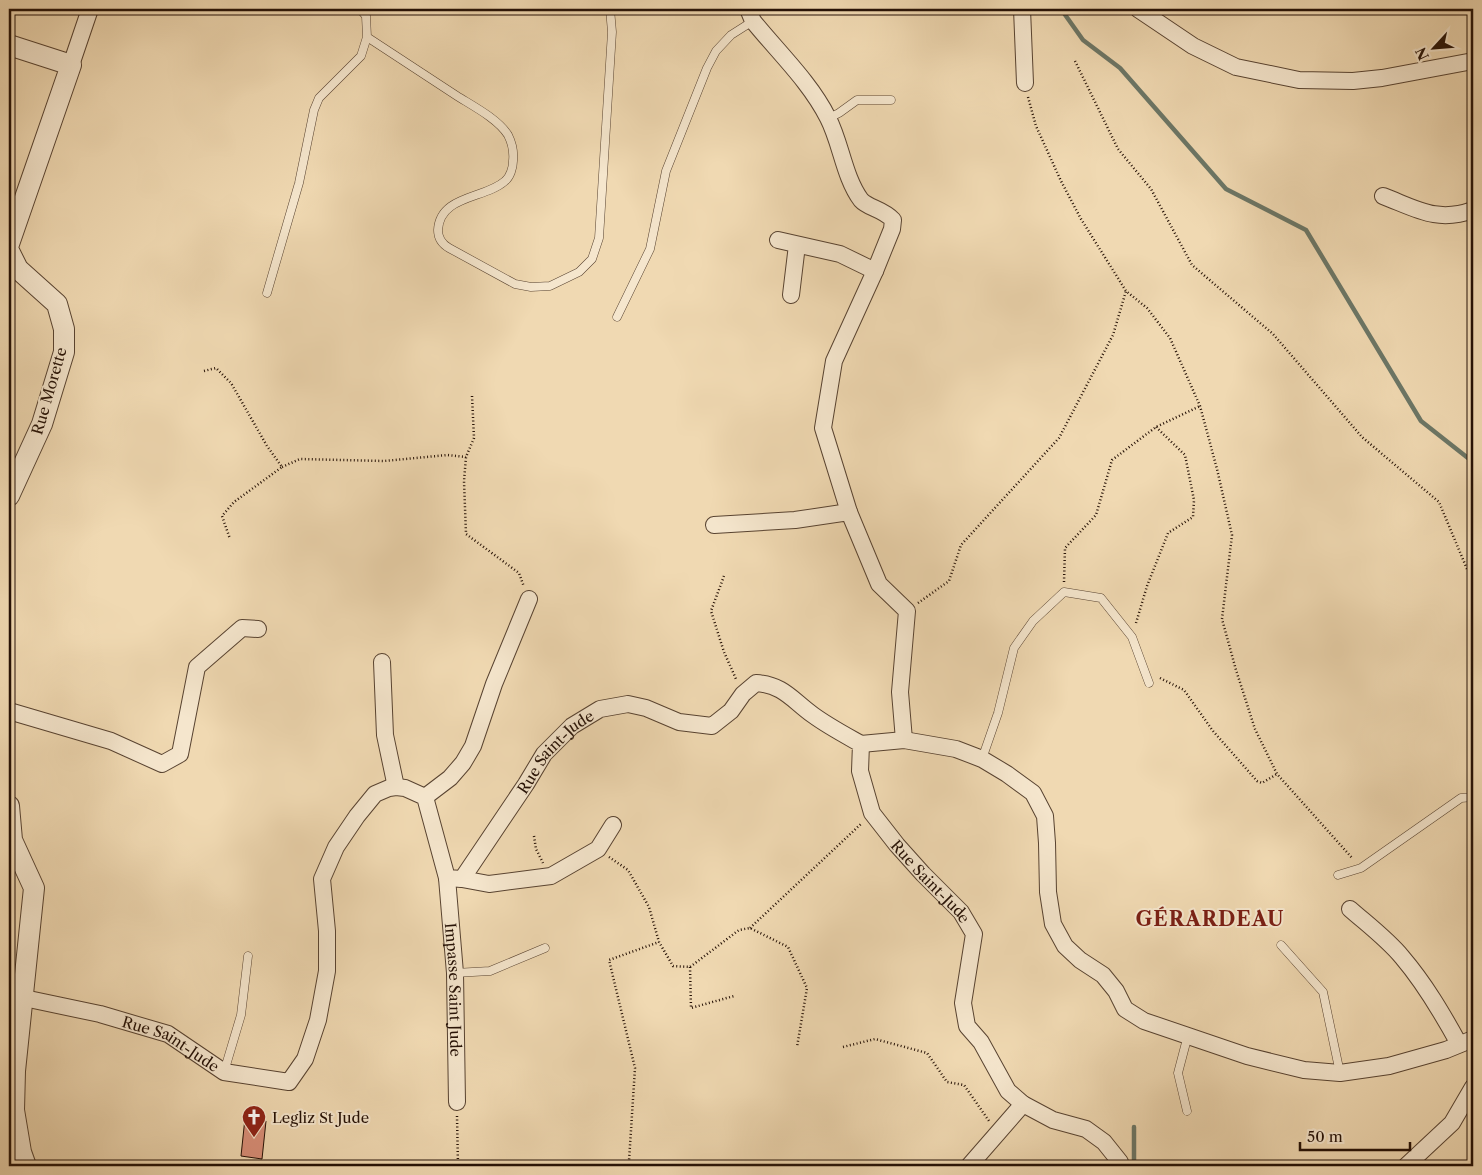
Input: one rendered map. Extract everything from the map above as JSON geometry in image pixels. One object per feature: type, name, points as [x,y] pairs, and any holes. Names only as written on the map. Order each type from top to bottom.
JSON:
[{"type":"street","points":[[9,244],[90,9]]},
{"type":"street","points":[[1022,9],[1025,83]]},
{"type":"street","points":[[1138,9],[1193,46],[1236,68],[1299,80],[1353,81],[1373,79],[1473,61]]},
{"type":"street","points":[[750,15],[806,84],[829,118],[853,186],[862,202],[887,214],[893,220],[892,229],[875,270],[834,360],[823,428],[849,512],[879,584],[907,611],[900,692],[904,740]]},
{"type":"street","points":[[9,45],[71,65]]},
{"type":"street","points":[[1383,196],[1440,216],[1462,214],[1473,210]]},
{"type":"street","points":[[778,240],[840,254],[875,270]]},
{"type":"street","points":[[791,295],[797,245]]},
{"type":"street","name":"Rue Morette","points":[[9,251],[18,269],[57,304],[64,329],[64,352],[42,424],[10,489]]},
{"type":"street","points":[[714,526],[795,520],[849,512]]},
{"type":"street","points":[[425,798],[450,778],[463,764],[473,746],[500,667],[529,599]]},
{"type":"street","points":[[9,711],[111,741],[162,764],[180,754],[197,667],[242,628],[258,630]]},
{"type":"street","points":[[382,662],[385,735],[396,787],[405,788],[425,798],[454,878],[489,884],[551,876],[598,849],[613,825]]},
{"type":"street","name":"Rue Saint-Jude","points":[[454,878],[526,784],[544,754],[572,726],[600,709],[628,704],[646,708],[679,722],[712,726],[731,711],[743,694],[756,683],[770,684],[782,690],[814,715],[861,744],[860,771],[872,813],[897,845],[960,912],[974,934],[963,1003],[967,1026],[981,1042],[1008,1091],[1024,1104],[1053,1120],[1086,1129],[1104,1142],[1120,1162],[1120,1166]]},
{"type":"street","points":[[861,744],[904,740],[956,749],[982,760],[1007,774],[1033,793],[1045,816],[1048,892],[1053,924],[1066,946],[1080,960],[1103,975],[1116,991],[1125,1009],[1144,1021],[1247,1056],[1304,1070],[1340,1073],[1389,1066],[1446,1050],[1466,1042],[1400,955],[1350,909]]},
{"type":"street","name":"Rue Saint-Jude","points":[[24,998],[100,1014],[168,1034],[224,1072],[289,1082],[305,1059],[318,1020],[327,971],[322,879],[336,847],[357,816],[375,794],[396,787]]},
{"type":"street","points":[[9,806],[12,840],[34,888],[11,1108],[26,1166]]},
{"type":"street","name":"Impasse Saint Jude","points":[[454,878],[457,1102]]},
{"type":"street","points":[[1406,1166],[1452,1123],[1473,1087]]},
{"type":"street","points":[[969,1166],[1024,1104]]},
{"type":"lane","points":[[267,293],[299,183],[314,110],[319,98],[362,56],[367,37],[366,16],[360,9]]},
{"type":"lane","points":[[367,37],[483,113],[501,127],[512,145],[513,161],[510,175],[506,180],[490,190],[452,205],[445,212],[440,220],[438,235],[442,244],[515,284],[531,287],[550,286],[579,272],[592,260],[598,238],[612,32],[610,9]]},
{"type":"lane","points":[[617,317],[650,249],[666,171],[707,68],[716,51],[750,15]]},
{"type":"lane","points":[[829,118],[857,100],[891,100]]},
{"type":"lane","points":[[982,760],[998,713],[1014,648],[1033,621],[1064,592],[1102,598],[1132,637],[1149,683]]},
{"type":"lane","points":[[1338,875],[1361,868],[1460,798],[1473,797]]},
{"type":"lane","points":[[1281,945],[1323,992],[1340,1073]]},
{"type":"lane","points":[[455,973],[490,971],[545,948]]},
{"type":"lane","points":[[224,1072],[241,1015],[248,956]]},
{"type":"lane","points":[[1188,1035],[1178,1073],[1188,1111]]},
{"type":"path","points":[[1076,61],[1118,149],[1151,189],[1192,265],[1273,334],[1362,437],[1438,502],[1467,569],[1473,574]]},
{"type":"path","points":[[1025,83],[1036,126],[1061,182],[1081,220],[1126,291],[1146,308],[1170,338],[1200,406],[1232,535],[1222,619],[1255,729],[1277,774],[1361,868]]},
{"type":"path","points":[[907,611],[949,581],[961,545],[1059,438],[1113,335],[1126,291]]},
{"type":"path","points":[[204,371],[216,368],[231,383],[266,446],[282,467]]},
{"type":"path","points":[[472,396],[474,438],[466,458],[464,481],[466,534],[519,573],[529,599]]},
{"type":"path","points":[[1064,592],[1065,548],[1096,516],[1112,460],[1156,427],[1200,406]]},
{"type":"path","points":[[1132,637],[1147,586],[1168,533],[1194,517],[1194,500],[1185,455],[1156,427]]},
{"type":"path","points":[[230,539],[222,516],[234,502],[282,467],[300,459],[384,461],[448,455],[466,458]]},
{"type":"path","points":[[724,576],[711,611],[724,652],[743,694]]},
{"type":"path","points":[[1144,670],[1184,690],[1214,731],[1257,781],[1262,782],[1277,774]]},
{"type":"path","points":[[598,849],[628,870],[649,907],[659,942],[673,966],[690,967],[740,930],[750,928],[872,813]]},
{"type":"path","points":[[534,836],[536,850],[551,876]]},
{"type":"path","points":[[750,928],[788,947],[807,988],[797,1047]]},
{"type":"path","points":[[627,1166],[629,1161],[635,1068],[610,960],[659,942]]},
{"type":"path","points":[[690,967],[691,1008],[734,996]]},
{"type":"path","points":[[843,1047],[875,1039],[927,1053],[947,1082],[964,1085],[998,1132]]},
{"type":"path","points":[[457,1102],[458,1166]]},
{"type":"building","name":"Legliz St Jude","points":[[245,1118],[266,1121],[262,1159],[241,1156]]},
{"type":"waterway","points":[[1061,9],[1083,40],[1120,68],[1226,189],[1306,230],[1421,421],[1473,462]]},
{"type":"waterway","points":[[1134,1127],[1134,1166]]},
{"type":"place","name":"Legliz St Jude","points":[[254,1138]]},
{"type":"district","name":"GÉRARDEAU","points":[[1210,919]]}]
